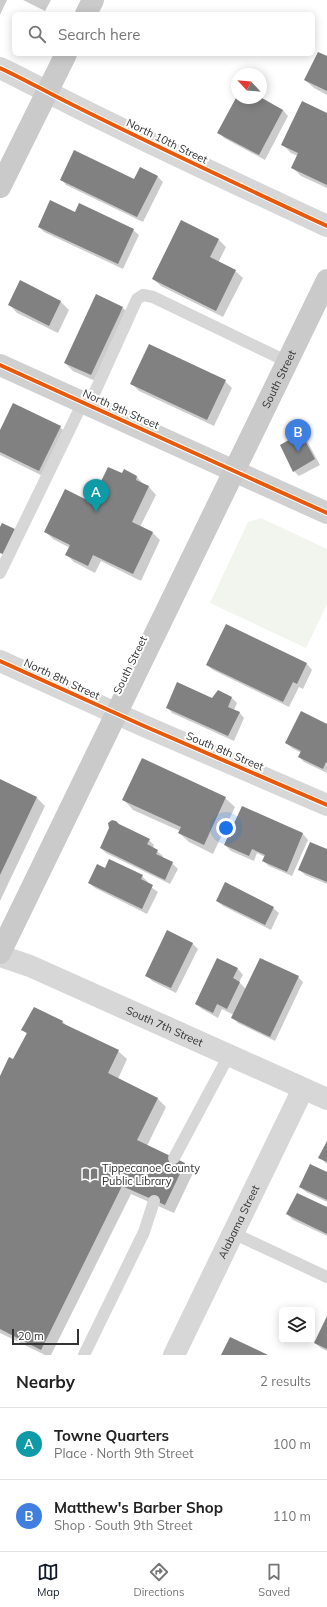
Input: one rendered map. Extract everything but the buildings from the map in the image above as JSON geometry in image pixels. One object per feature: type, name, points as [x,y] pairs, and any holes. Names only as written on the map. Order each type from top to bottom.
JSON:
[{"type":"main road","points":[[87,12],[93,0]]},
{"type":"main road","points":[[0,187],[65,56]]},
{"type":"main road","name":"South Street","points":[[0,954],[286,361],[327,280]]},
{"type":"main road","name":"North 9th Street","points":[[0,365],[327,513]]},
{"type":"street","name":"North 10th Street","points":[[0,68],[218,176],[327,226]]},
{"type":"street","name":"North 8th Street","points":[[0,661],[116,714]]},
{"type":"street","name":"South 8th Street","points":[[116,714],[327,805]]},
{"type":"street","name":"South 7th Street","points":[[0,954],[327,1099]]},
{"type":"street","name":"Alabama Street","points":[[174,1355],[303,1089]]},
{"type":"lane","points":[[0,573],[137,299],[142,294],[153,297],[286,361]]},
{"type":"lane","points":[[174,1158],[229,1055]]},
{"type":"lane","points":[[84,1355],[144,1232],[154,1200]]},
{"type":"lane","points":[[233,1233],[327,1277]]},
{"type":"shaded area","points":[[261,518],[327,549],[327,604],[306,648],[210,603],[248,522]]},
{"type":"cycle path","points":[[0,68],[138,137],[327,226]]},
{"type":"cycle path","points":[[0,365],[327,513]]},
{"type":"cycle path","points":[[0,661],[144,726],[327,805]]},
{"type":"place","name":"Matthew's Barber Shop","points":[[298,452]]},
{"type":"place","name":"Towne Quarters","points":[[96,512]]},
{"type":"place","name":"Tippecanoe County Public Library","points":[[90,1174]]}]
